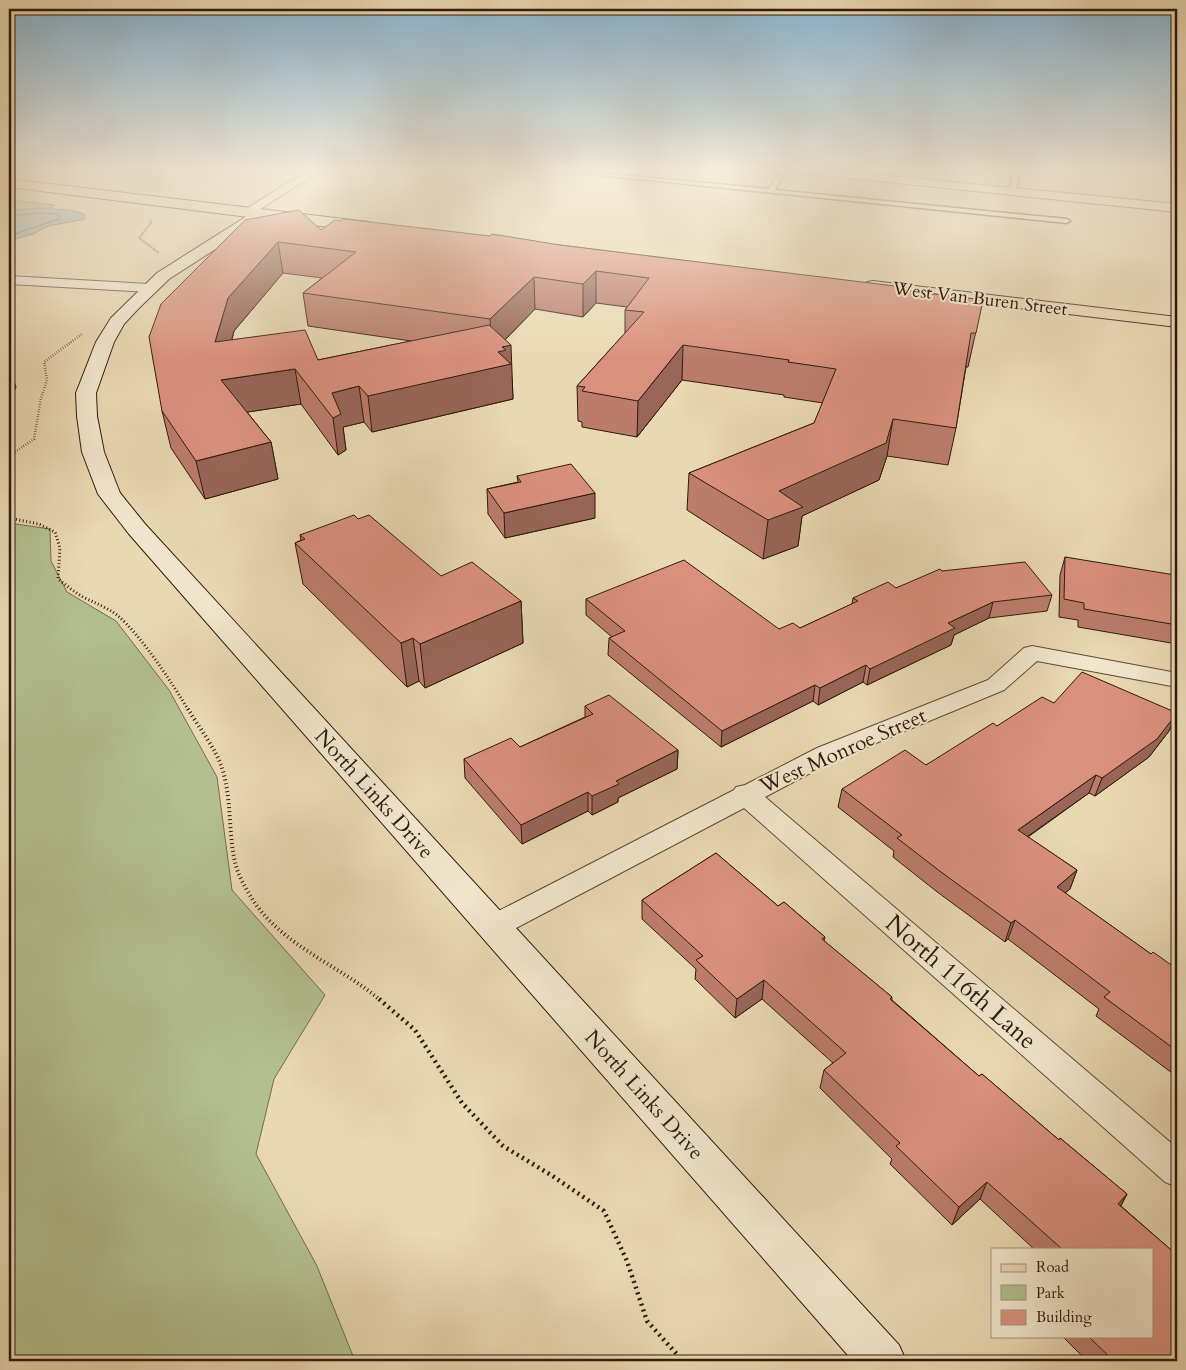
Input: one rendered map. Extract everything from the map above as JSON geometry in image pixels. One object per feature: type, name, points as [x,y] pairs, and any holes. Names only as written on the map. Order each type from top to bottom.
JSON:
[{"type":"main road","name":"West Van Buren Street","points":[[856,284],[944,298],[1177,322]]},
{"type":"street","name":"North Links Drive","points":[[224,233],[175,267],[149,288],[117,322],[105,342],[86,393],[87,416],[93,452],[110,494],[136,530],[195,592],[883,1361]]},
{"type":"street","points":[[9,280],[149,288]]},
{"type":"street","name":"West Monroe Street","points":[[493,927],[745,794],[826,754],[996,685],[1032,653],[1177,680]]},
{"type":"street","name":"North 116th Lane","points":[[745,794],[1177,1170]]},
{"type":"path","points":[[9,518],[52,528],[61,544],[58,579],[82,596],[106,607],[119,618],[137,637],[176,689],[222,767],[228,794],[235,863],[251,897],[273,925],[316,957],[367,989],[415,1030],[462,1103],[503,1146],[551,1175],[604,1211],[627,1261],[647,1321],[683,1361]]},
{"type":"green space","points":[[9,523],[50,529],[51,561],[67,592],[116,621],[169,690],[217,777],[232,890],[325,995],[274,1079],[256,1154],[317,1266],[355,1361],[9,1361]]},
{"type":"water","points":[[9,233],[35,233],[33,234],[9,241]]},
{"type":"building","points":[[232,233],[464,233],[490,236],[492,234],[560,245],[911,288],[910,291],[983,300],[976,333],[971,333],[956,428],[893,419],[886,443],[779,491],[803,507],[768,520],[689,473],[814,423],[836,369],[788,362],[789,360],[683,345],[638,401],[582,391],[585,387],[577,386],[644,312],[625,310],[649,278],[596,271],[583,284],[534,277],[490,319],[303,293],[356,252],[278,242],[228,298],[215,342],[305,330],[318,360],[489,325],[511,345],[502,347],[506,350],[498,352],[511,364],[368,396],[359,386],[332,393],[341,414],[333,418],[295,369],[221,380],[271,442],[196,461],[162,411],[149,337],[161,304]]},
{"type":"building","points":[[571,464],[595,493],[504,513],[487,489],[521,482],[517,476]]},
{"type":"building","points":[[354,515],[358,519],[369,515],[441,576],[472,562],[521,601],[420,644],[413,638],[401,643],[295,543],[305,539],[300,535]]},
{"type":"building","points":[[1065,557],[1175,575],[1177,625],[1084,609],[1084,603],[1064,599]]},
{"type":"building","points":[[684,560],[779,629],[793,623],[800,628],[858,601],[853,598],[888,582],[896,588],[940,569],[942,571],[1025,562],[1052,595],[993,602],[948,623],[955,628],[870,669],[866,665],[820,688],[815,685],[722,731],[609,638],[625,631],[586,599]]},
{"type":"building","points":[[1082,672],[1177,713],[1157,739],[1102,778],[1096,775],[1018,830],[1077,870],[1057,887],[1151,954],[1153,952],[1177,969],[1177,1051],[1104,997],[1110,992],[1015,920],[1011,923],[941,872],[897,838],[902,835],[842,789],[905,750],[926,765],[993,723],[997,726],[1042,697],[1054,703]]},
{"type":"building","points":[[609,695],[678,750],[616,781],[619,784],[592,796],[588,792],[521,825],[464,759],[511,738],[520,747],[593,714],[585,706]]},
{"type":"building","points":[[716,853],[778,906],[784,902],[825,937],[822,939],[892,997],[890,999],[979,1076],[982,1074],[1059,1140],[1060,1138],[1127,1194],[1118,1204],[1177,1255],[1177,1361],[1114,1361],[1090,1338],[1154,1338],[1154,1248],[1061,1248],[987,1182],[959,1207],[896,1146],[900,1143],[824,1070],[846,1053],[764,980],[737,999],[696,960],[703,956],[642,900]]}]
